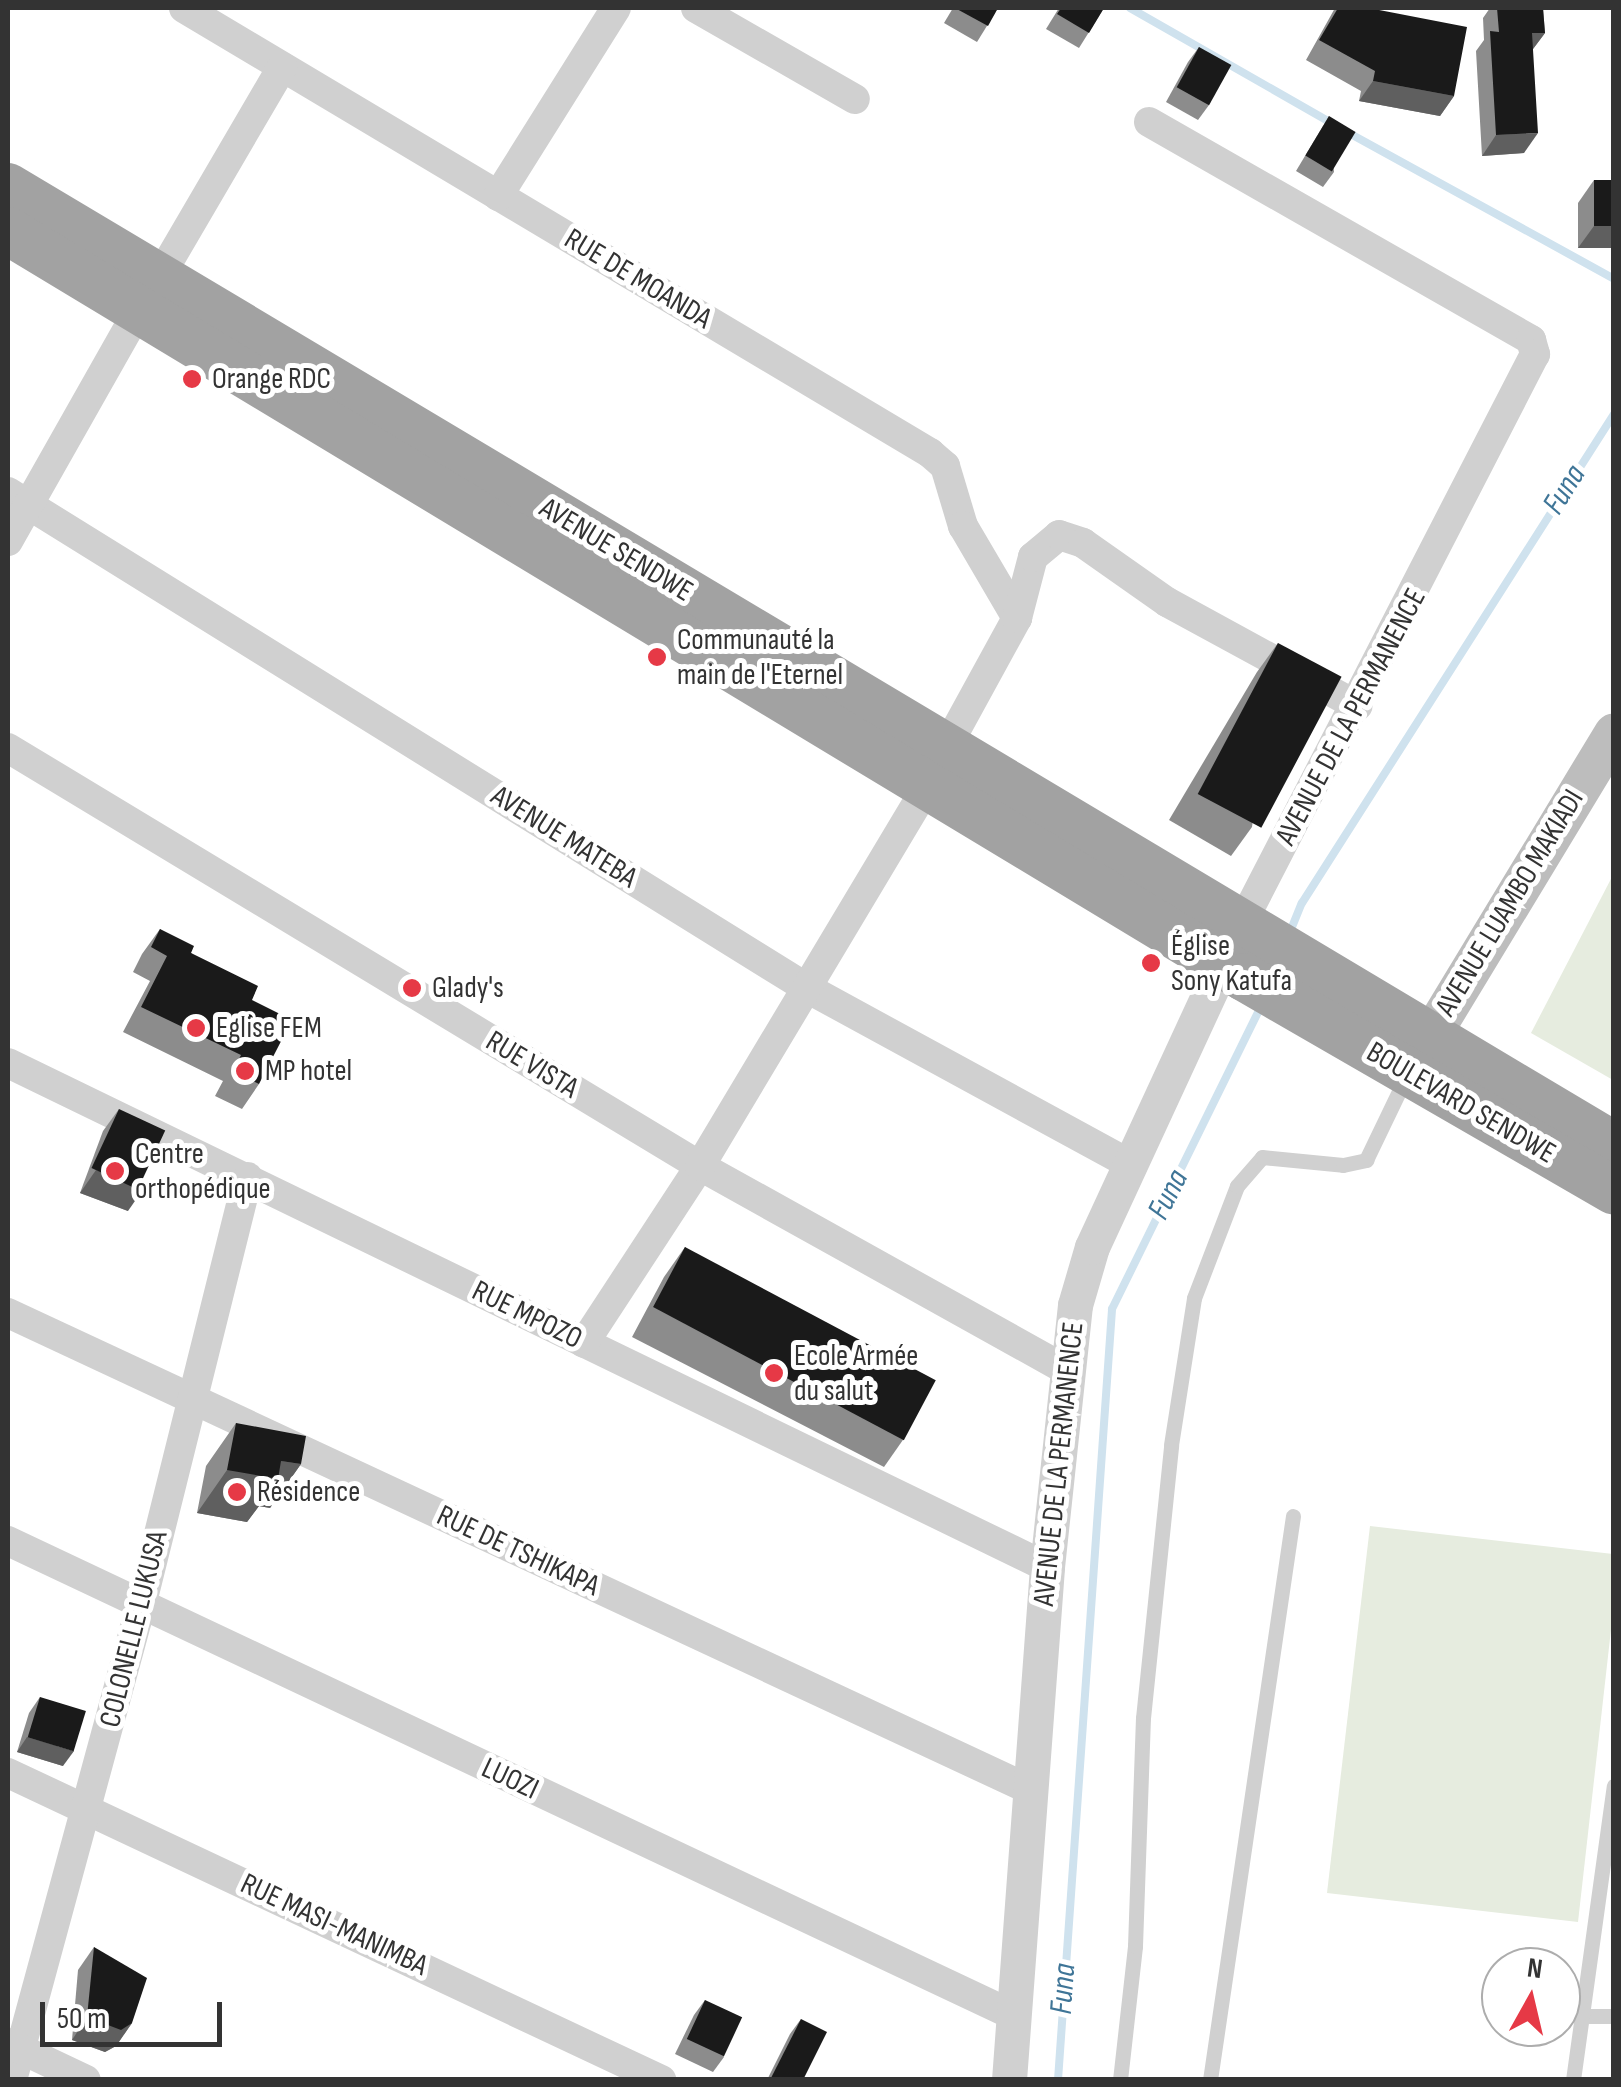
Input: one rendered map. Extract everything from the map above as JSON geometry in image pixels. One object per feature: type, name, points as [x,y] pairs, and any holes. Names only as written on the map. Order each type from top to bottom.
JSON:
[{"type":"highway","name":"AVENUE SENDWE","points":[[8,186],[140,286],[1319,995]]},
{"type":"highway","name":"AVENUE SENDWE","points":[[8,231],[140,286]]},
{"type":"highway","name":"BOULEVARD SENDWE","points":[[1319,995],[1419,1056],[1614,1190]]},
{"type":"highway","name":"BOULEVARD SENDWE","points":[[1419,1056],[1614,1146]]},
{"type":"main road","name":"AVENUE LUAMBO MAKIADI","points":[[1419,1056],[1614,734]]},
{"type":"street","name":"RUE DE MOANDA","points":[[184,8],[930,454],[945,466],[963,526],[1017,618]]},
{"type":"street","points":[[498,196],[616,8]]},
{"type":"street","points":[[696,8],[855,98]]},
{"type":"street","points":[[8,541],[18,499],[140,286],[282,67]]},
{"type":"street","name":"AVENUE DE LA PERMANENCE","points":[[1009,2080],[1064,1369],[1092,1247],[1131,1165],[1245,951],[1358,706],[1535,354],[1531,340],[1150,122]]},
{"type":"street","name":"AVENUE MATEBA","points":[[18,499],[805,987],[1131,1165]]},
{"type":"street","points":[[584,1343],[700,1166],[937,766],[1017,618],[1032,558],[1059,535],[1083,542],[1166,602],[1358,706]]},
{"type":"street","name":"RUE VISTA","points":[[8,748],[700,1166],[1064,1369]]},
{"type":"street","name":"RUE MPOZO","points":[[8,1063],[1047,1567]]},
{"type":"street","name":"COLONELLE LUKUSA","points":[[12,2080],[14,2046],[86,1810],[141,1606],[248,1177]]},
{"type":"street","name":"RUE DE TSHIKAPA","points":[[8,1313],[1029,1789]]},
{"type":"street","name":"LUOZI","points":[[8,1541],[1013,2015]]},
{"type":"street","name":"RUE MASI-MANIMBA","points":[[8,1772],[661,2080]]},
{"type":"street","points":[[14,2046],[86,2080]]},
{"type":"lane","points":[[1120,2080],[1135,1946],[1143,1718],[1171,1445],[1194,1298],[1237,1186],[1262,1157],[1343,1164],[1366,1160],[1419,1056]]},
{"type":"lane","points":[[1210,2080],[1292,1516]]},
{"type":"lane","points":[[1573,2080],[1614,1786]]},
{"type":"lane","points":[[1583,2016],[1614,2016]]},
{"type":"shaded area","points":[[1613,875],[1614,1080],[1531,1033]]},
{"type":"shaded area","points":[[1370,1526],[1613,1554],[1613,1612],[1578,1922],[1327,1893]]},
{"type":"building","points":[[955,8],[998,8],[988,26]]},
{"type":"building","points":[[1061,8],[1104,8],[1089,33],[1057,14]]},
{"type":"building","points":[[1338,8],[1375,8],[1467,27],[1454,96],[1373,81],[1375,71],[1319,40]]},
{"type":"building","points":[[1497,8],[1543,8],[1545,33],[1532,33],[1538,133],[1496,135],[1490,31],[1499,32]]},
{"type":"building","points":[[1199,47],[1231,65],[1209,105],[1177,87]]},
{"type":"building","points":[[1329,116],[1356,132],[1332,171],[1305,155]]},
{"type":"building","points":[[1594,180],[1614,180],[1614,226],[1594,226]]},
{"type":"building","points":[[1278,643],[1342,677],[1261,828],[1198,794]]},
{"type":"building","points":[[160,929],[194,946],[191,953],[258,986],[252,1000],[292,1020],[259,1084],[233,1071],[241,1055],[141,1007],[167,956],[151,947]]},
{"type":"building","points":[[119,1109],[165,1131],[138,1189],[92,1168]]},
{"type":"building","points":[[685,1247],[936,1380],[904,1440],[653,1307]]},
{"type":"building","points":[[236,1423],[306,1436],[301,1464],[281,1461],[278,1479],[227,1470]]},
{"type":"building","points":[[40,1697],[86,1711],[74,1751],[28,1737]]},
{"type":"building","points":[[94,1947],[147,1978],[132,2023],[121,2030],[87,2017]]},
{"type":"building","points":[[705,2000],[742,2017],[724,2056],[687,2039]]},
{"type":"building","points":[[801,2019],[827,2032],[803,2080],[773,2080],[771,2078]]},
{"type":"waterway","points":[[1130,8],[1335,125]]},
{"type":"waterway","points":[[1347,132],[1614,279]]},
{"type":"waterway","name":"Funa","points":[[1290,932],[1302,903],[1614,414]]},
{"type":"waterway","name":"Funa","points":[[1058,2080],[1112,1309],[1261,1006]]},
{"type":"place","name":"Orange RDC","points":[[192,379]]},
{"type":"place","name":"Communauté la main de l'Eternel","points":[[657,657]]},
{"type":"place","name":"Église Sony Katufa","points":[[1151,963]]},
{"type":"place","name":"Glady's","points":[[412,988]]},
{"type":"place","name":"Eglise FEM","points":[[196,1028]]},
{"type":"place","name":"MP hotel","points":[[245,1071]]},
{"type":"place","name":"Centre orthopédique","points":[[115,1171]]},
{"type":"place","name":"Ecole Armée du salut","points":[[774,1373]]},
{"type":"place","name":"Résidence","points":[[237,1492]]}]
